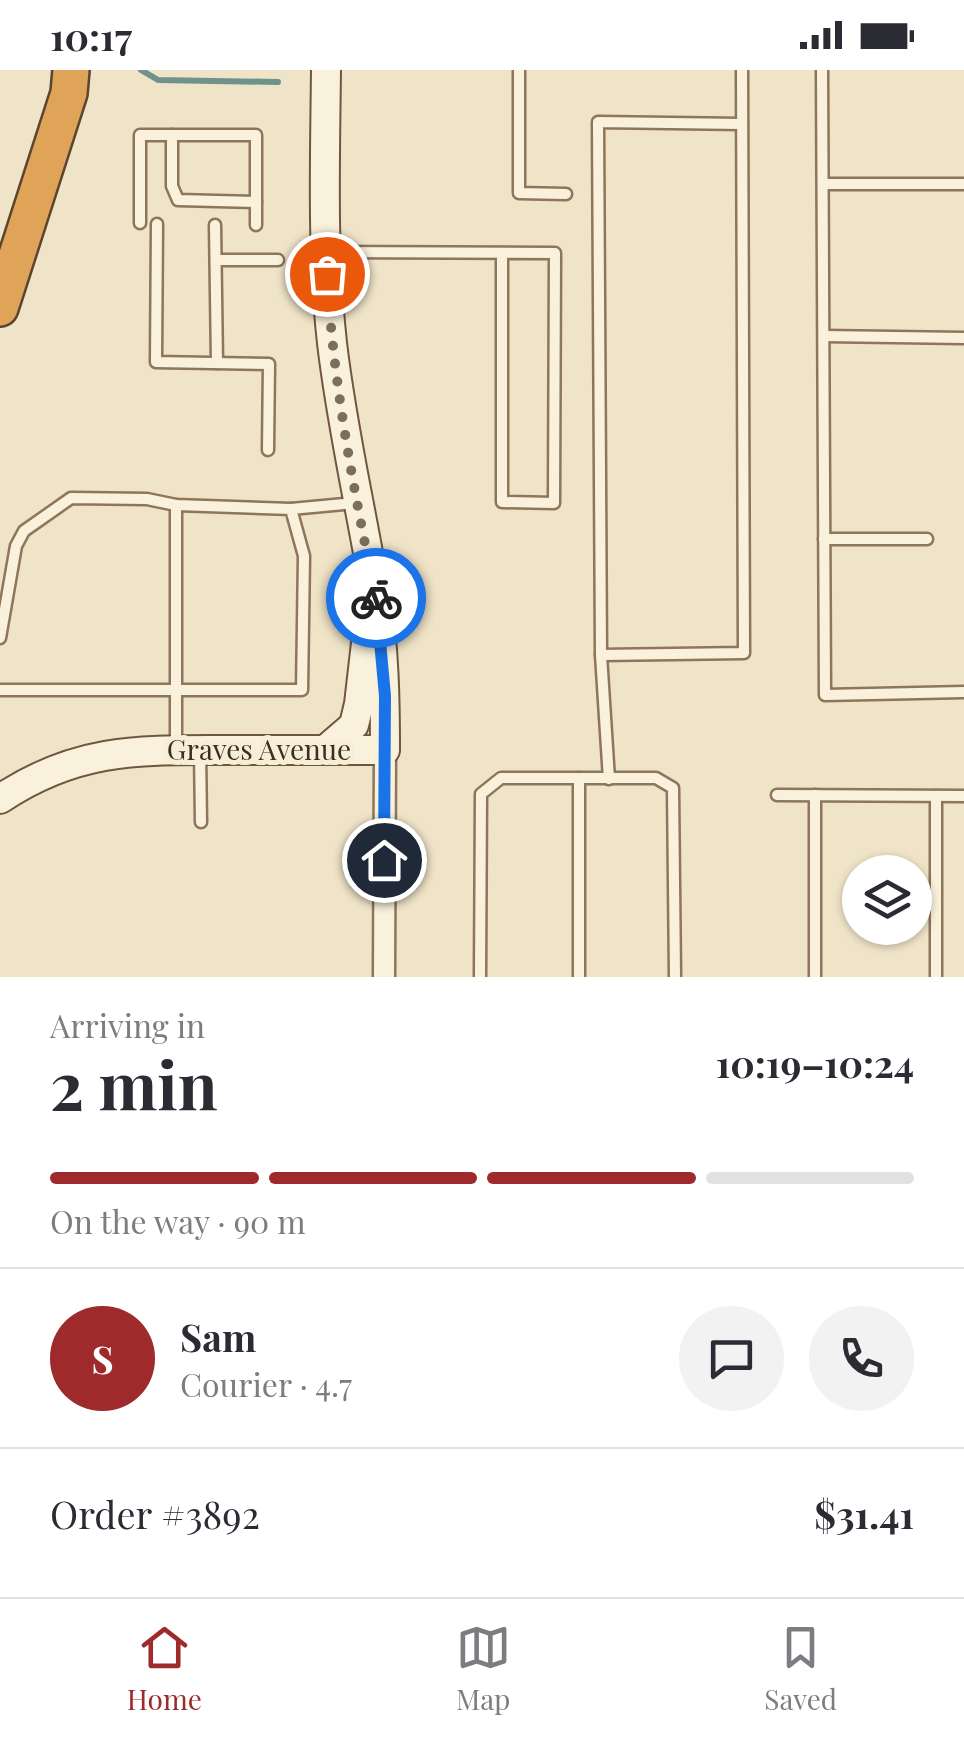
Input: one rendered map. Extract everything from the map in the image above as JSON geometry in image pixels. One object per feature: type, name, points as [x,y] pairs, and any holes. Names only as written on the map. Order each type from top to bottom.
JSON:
[{"type":"highway","points":[[0,308],[74,78]]},
{"type":"main road","name":"Graves Avenue","points":[[0,799],[40,775],[91,757],[145,750],[385,750],[380,630],[332,346],[326,252],[326,70]]},
{"type":"main road","points":[[325,750],[354,725],[366,643],[380,630]]},
{"type":"street","points":[[384,977],[385,750]]},
{"type":"lane","points":[[519,70],[518,192],[566,194]]},
{"type":"lane","points":[[601,655],[744,653],[742,70]]},
{"type":"lane","points":[[822,70],[825,694],[964,692]]},
{"type":"lane","points":[[608,779],[601,655],[598,122],[742,124]]},
{"type":"lane","points":[[140,223],[140,135],[256,135],[256,225]]},
{"type":"lane","points":[[172,135],[172,186],[178,200],[256,202]]},
{"type":"lane","points":[[823,184],[964,184]]},
{"type":"lane","points":[[157,224],[156,362],[268,364],[268,450]]},
{"type":"lane","points":[[216,224],[216,363]]},
{"type":"lane","points":[[326,252],[555,253],[554,503],[502,502],[502,253]]},
{"type":"lane","points":[[216,260],[278,260]]},
{"type":"lane","points":[[824,336],[964,338]]},
{"type":"lane","points":[[0,638],[16,546],[24,531],[71,498],[147,499],[176,506],[291,508],[357,502]]},
{"type":"lane","points":[[176,506],[176,690],[201,822]]},
{"type":"lane","points":[[0,690],[302,690],[304,556],[291,508]]},
{"type":"lane","points":[[824,539],[927,539]]},
{"type":"lane","points":[[480,977],[481,794],[502,778],[656,778],[673,788],[675,977]]},
{"type":"lane","points":[[579,778],[580,977]]},
{"type":"lane","points":[[776,794],[964,796]]},
{"type":"lane","points":[[814,977],[815,794]]},
{"type":"lane","points":[[936,796],[936,977]]},
{"type":"waterway","points":[[141,70],[158,80],[278,82]]},
{"type":"way so far","points":[[327,274],[332,346],[376,598]]},
{"type":"route","points":[[376,598],[385,696],[384,860]]}]
